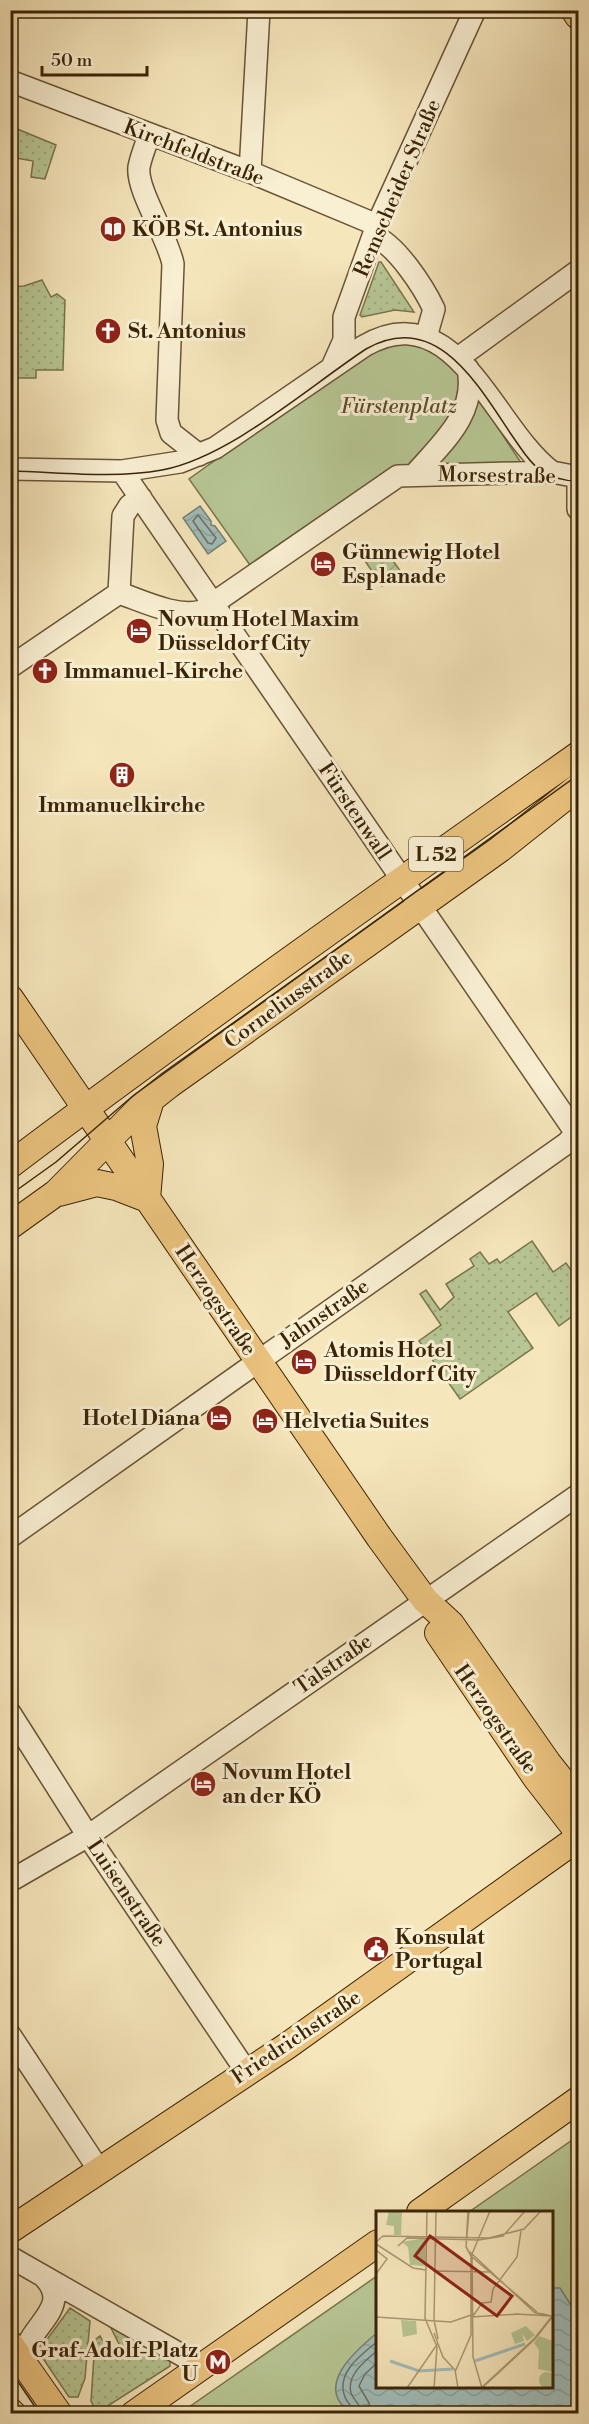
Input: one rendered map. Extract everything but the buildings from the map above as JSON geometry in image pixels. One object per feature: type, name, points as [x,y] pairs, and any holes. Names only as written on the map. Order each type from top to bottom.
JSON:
[{"type":"main road","points":[[574,10],[579,16]]},
{"type":"main road","name":"Corneliusstraße","points":[[10,1165],[84,1108],[401,879],[579,755]]},
{"type":"main road","name":"Corneliusstraße","points":[[10,1226],[56,1193],[151,1100],[517,836],[579,787]]},
{"type":"main road","name":"Herzogstraße","points":[[10,998],[256,1361],[425,1599],[451,1624],[548,1763],[579,1801]]},
{"type":"main road","points":[[56,1193],[98,1183],[147,1199],[150,1164],[144,1126],[151,1100]]},
{"type":"main road","name":"Herzogstraße","points":[[425,1599],[438,1634],[462,1672],[536,1778],[579,1832]]},
{"type":"main road","name":"Friedrichstraße","points":[[10,2230],[246,2071],[287,2046],[579,1838]]},
{"type":"main road","points":[[421,2211],[579,2100]]},
{"type":"main road","points":[[134,2414],[376,2244]]},
{"type":"main road","points":[[10,2344],[58,2414]]},
{"type":"street","points":[[250,172],[260,10]]},
{"type":"street","name":"Remscheider Straße","points":[[332,368],[344,340],[344,316],[375,231],[475,10]]},
{"type":"street","name":"Kirchfeldstraße","points":[[10,81],[250,172],[375,231],[393,249],[434,309],[426,337]]},
{"type":"street","points":[[149,135],[139,169],[141,185],[165,239],[173,264],[168,426],[180,442],[199,455]]},
{"type":"street","points":[[463,363],[579,271]]},
{"type":"street","points":[[10,469],[122,471],[161,467],[199,455],[234,435],[364,346],[388,335],[403,332],[426,337],[463,363],[528,451],[552,472]]},
{"type":"street","points":[[119,592],[170,609],[194,614],[214,604],[389,481],[398,476],[415,474],[458,426],[470,392],[463,363]]},
{"type":"street","points":[[122,471],[214,604]]},
{"type":"street","name":"Morsestraße","points":[[415,474],[552,472],[578,477]]},
{"type":"street","points":[[578,477],[579,509]]},
{"type":"street","points":[[119,592],[123,516],[130,505],[141,498]]},
{"type":"street","points":[[10,667],[119,592]]},
{"type":"street","name":"Fürstenwall","points":[[214,604],[401,879],[578,1133]]},
{"type":"street","name":"Jahnstraße","points":[[10,1537],[578,1133]]},
{"type":"street","name":"Talstraße","points":[[10,1881],[88,1836],[425,1599],[579,1495]]},
{"type":"street","name":"Luisenstraße","points":[[10,1713],[88,1836],[246,2071]]},
{"type":"street","points":[[10,2035],[99,2170]]},
{"type":"street","points":[[10,2257],[192,2361],[198,2369]]},
{"type":"street","points":[[25,2365],[25,2344],[46,2318],[53,2304],[51,2287],[43,2276]]},
{"type":"green space","points":[[10,126],[56,145],[45,179],[31,177],[33,161],[11,157]]},
{"type":"green space","points":[[379,262],[414,312],[395,310],[362,317],[360,315]]},
{"type":"green space","points":[[42,280],[51,297],[57,294],[65,300],[63,370],[36,370],[36,378],[11,378],[11,287],[24,286]]},
{"type":"green space","name":"Fürstenplatz","points":[[398,341],[429,348],[450,365],[484,408],[524,467],[390,468],[252,568],[189,479],[364,354]]},
{"type":"green space","points":[[384,548],[401,572],[382,586],[365,561]]},
{"type":"green space","points":[[532,1241],[553,1272],[566,1263],[578,1280],[578,1312],[559,1326],[536,1293],[508,1312],[533,1348],[460,1399],[419,1341],[441,1325],[420,1294],[426,1290],[440,1310],[454,1297],[446,1284],[474,1266],[470,1259],[480,1252],[489,1264],[497,1259],[500,1263]]},
{"type":"green space","points":[[578,2136],[578,2413],[179,2414],[376,2277],[376,2388],[553,2388],[553,2211],[470,2211]]},
{"type":"green space","points":[[70,2308],[90,2321],[85,2378],[78,2397],[69,2397],[40,2354],[40,2349]]},
{"type":"green space","points":[[111,2328],[133,2339],[130,2345],[154,2359],[158,2354],[170,2361],[170,2366],[97,2413],[91,2401],[95,2340],[100,2336],[109,2352],[120,2346]]},
{"type":"water","points":[[200,506],[211,521],[211,525],[215,526],[226,541],[208,554],[183,518]]},
{"type":"water","points":[[553,2288],[560,2288],[578,2316],[578,2413],[351,2413],[340,2403],[336,2392],[337,2381],[349,2359],[376,2334],[376,2388],[553,2388]]},
{"type":"tram line","points":[[10,471],[125,474],[162,470],[188,463],[241,436],[366,349],[391,339],[414,338],[435,346],[453,359],[470,376],[535,466],[553,477],[578,481]]},
{"type":"tram line","points":[[10,1195],[56,1162],[134,1095],[578,775]]},
{"type":"tram line","points":[[10,2370],[40,2414]]},
{"type":"place","name":"KÖB St. Antonius","points":[[113,229]]},
{"type":"place","name":"St. Antonius","points":[[108,331]]},
{"type":"place","name":"Günnewig Hotel Esplanade","points":[[323,564]]},
{"type":"place","name":"Novum Hotel Maxim Düsseldorf City","points":[[139,631]]},
{"type":"place","name":"Immanuel-Kirche","points":[[45,671]]},
{"type":"place","name":"Immanuelkirche","points":[[122,775]]},
{"type":"place","name":"Atomis Hotel Düsseldorf City","points":[[304,1362]]},
{"type":"place","name":"Hotel Diana","points":[[219,1418]]},
{"type":"place","name":"Helvetia Suites","points":[[265,1421]]},
{"type":"place","name":"Novum Hotel an der KÖ","points":[[203,1784]]},
{"type":"place","name":"Konsulat Portugal","points":[[376,1949]]},
{"type":"place","name":"Graf-Adolf-Platz U","points":[[218,2362]]}]
